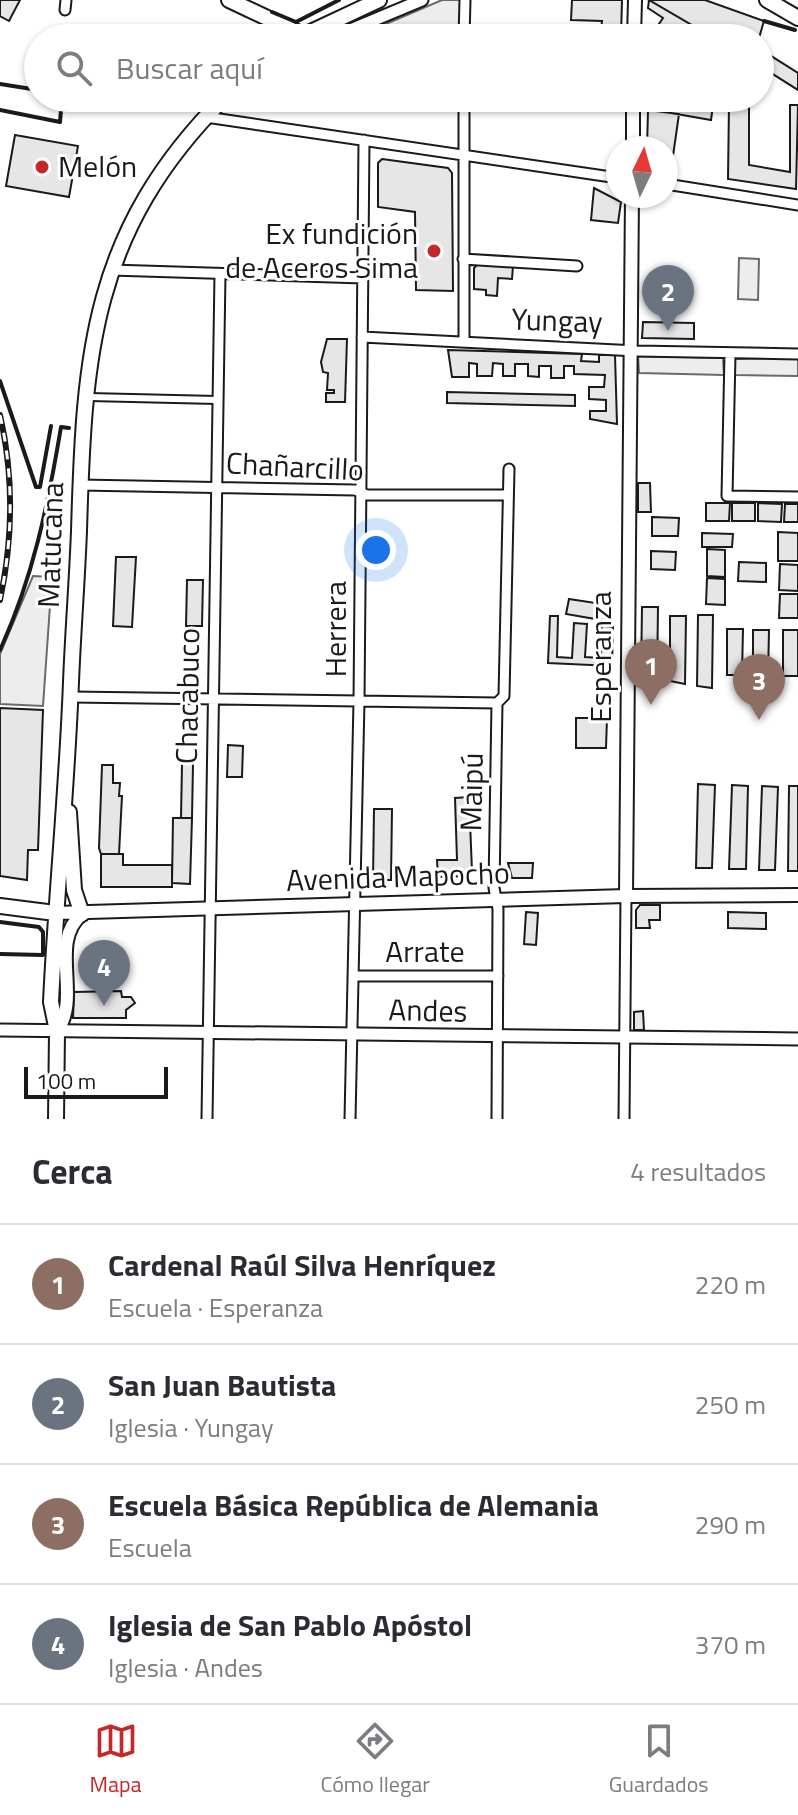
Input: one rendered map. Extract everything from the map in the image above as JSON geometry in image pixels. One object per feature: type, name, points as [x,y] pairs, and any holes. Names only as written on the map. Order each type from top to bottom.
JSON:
[{"type":"main road","points":[[229,0],[278,24]]},
{"type":"main road","points":[[330,24],[379,0]]},
{"type":"main road","points":[[634,24],[635,0]]},
{"type":"main road","points":[[767,0],[798,18]]},
{"type":"main road","name":"Matucana","points":[[56,1119],[57,1031],[50,1010],[71,697],[83,397],[93,336],[111,270],[164,168],[210,112]]},
{"type":"main road","points":[[633,112],[633,136]]},
{"type":"main road","name":"Esperanza","points":[[626,896],[632,208]]},
{"type":"main road","points":[[65,792],[72,834],[74,890],[82,914]]},
{"type":"main road","name":"Avenida Mapocho","points":[[0,906],[82,914],[626,896],[798,895]]},
{"type":"main road","name":"Matucana","points":[[57,1031],[65,1014],[68,935],[82,914]]},
{"type":"street","points":[[365,24],[422,0]]},
{"type":"street","points":[[464,24],[465,0]]},
{"type":"street","points":[[464,112],[464,341]]},
{"type":"street","points":[[205,117],[606,176]]},
{"type":"street","name":"Herrera","points":[[350,1119],[359,701],[364,140]]},
{"type":"street","points":[[678,186],[798,205]]},
{"type":"street","points":[[463,259],[577,266]]},
{"type":"street","points":[[111,270],[363,278]]},
{"type":"street","name":"Chacabuco","points":[[207,1119],[220,274]]},
{"type":"street","name":"Yungay","points":[[362,337],[730,354],[798,354]]},
{"type":"street","points":[[730,354],[727,496],[798,497]]},
{"type":"street","points":[[83,397],[217,400]]},
{"type":"street","name":"Maipú","points":[[497,1119],[497,703],[504,696],[509,469]]},
{"type":"street","name":"Chañarcillo","points":[[80,485],[508,495]]},
{"type":"street","points":[[71,697],[497,703]]},
{"type":"street","name":"Esperanza","points":[[624,1119],[626,896]]},
{"type":"street","name":"Arrate","points":[[353,976],[498,976]]},
{"type":"street","name":"Andes","points":[[0,1030],[798,1039]]},
{"type":"shaded area","points":[[442,0],[460,0],[460,24],[386,24]]},
{"type":"shaded area","points":[[739,258],[759,259],[758,300],[738,299]]},
{"type":"shaded area","points":[[638,356],[723,358],[724,375],[639,373]]},
{"type":"shaded area","points":[[798,358],[798,376],[735,375],[735,359]]},
{"type":"shaded area","points":[[33,576],[52,577],[43,706],[0,704],[0,654]]},
{"type":"building","points":[[0,0],[20,0],[9,21],[0,16]]},
{"type":"building","points":[[572,0],[622,0],[621,24],[571,20]]},
{"type":"building","points":[[649,0],[705,0],[764,21],[763,24],[690,24]]},
{"type":"building","points":[[649,0],[690,24],[659,24],[663,18],[648,8]]},
{"type":"building","points":[[774,58],[798,73],[798,90],[774,75]]},
{"type":"building","points":[[790,105],[798,105],[796,189],[728,179],[729,112],[749,112],[749,165],[790,172]]},
{"type":"building","points":[[648,112],[679,114],[676,136],[647,136]]},
{"type":"building","points":[[665,112],[712,112],[711,120]]},
{"type":"building","name":"Melón","points":[[15,135],[78,146],[69,197],[6,186]]},
{"type":"building","name":"Ex fundición de Aceros Sima","points":[[382,159],[448,168],[452,173],[453,291],[416,290],[415,212],[378,207],[378,163]]},
{"type":"building","points":[[594,188],[606,194],[606,208],[620,208],[618,223],[591,220]]},
{"type":"building","points":[[478,264],[513,266],[512,279],[498,278],[497,296],[486,295],[486,290],[474,289],[474,268]]},
{"type":"building","points":[[643,322],[694,323],[694,339],[642,338]]},
{"type":"building","points":[[327,339],[347,339],[345,402],[326,402],[326,393],[334,393],[334,390],[327,390],[328,373],[323,372],[321,362]]},
{"type":"building","points":[[448,350],[582,354],[581,361],[599,362],[599,355],[615,355],[617,424],[590,419],[590,411],[606,411],[606,400],[589,399],[589,387],[604,387],[605,375],[574,374],[574,366],[564,366],[564,378],[551,378],[551,366],[539,366],[539,377],[528,376],[528,364],[515,364],[515,376],[503,376],[503,364],[493,363],[492,376],[477,376],[477,364],[469,363],[469,377],[452,377]]},
{"type":"building","points":[[447,392],[575,395],[575,406],[447,403]]},
{"type":"building","points":[[638,483],[650,483],[651,512],[638,512]]},
{"type":"building","points":[[706,503],[730,503],[729,521],[706,521]]},
{"type":"building","points":[[732,503],[755,503],[755,521],[732,521]]},
{"type":"building","points":[[758,503],[782,504],[781,522],[758,521]]},
{"type":"building","points":[[785,504],[798,504],[798,522],[784,522]]},
{"type":"building","points":[[652,517],[679,518],[678,536],[652,536]]},
{"type":"building","points":[[778,532],[798,533],[798,561],[778,561]]},
{"type":"building","points":[[702,533],[733,534],[732,547],[702,547]]},
{"type":"building","points":[[707,549],[725,550],[725,577],[707,576]]},
{"type":"building","points":[[651,551],[676,552],[675,570],[651,569]]},
{"type":"building","points":[[116,557],[136,557],[132,627],[113,626]]},
{"type":"building","points":[[739,562],[766,563],[766,582],[738,581]]},
{"type":"building","points":[[780,564],[798,565],[798,591],[779,590]]},
{"type":"building","points":[[707,578],[725,579],[725,605],[706,604]]},
{"type":"building","points":[[187,580],[203,580],[202,626],[186,626]]},
{"type":"building","points":[[780,594],[798,594],[798,618],[779,618]]},
{"type":"building","points":[[569,599],[609,605],[607,621],[566,614]]},
{"type":"building","points":[[642,607],[658,607],[657,680],[641,677]]},
{"type":"building","points":[[698,615],[713,615],[712,688],[697,686]]},
{"type":"building","points":[[550,616],[558,616],[557,657],[572,658],[574,623],[587,624],[585,657],[601,658],[602,626],[613,627],[612,666],[548,663]]},
{"type":"building","points":[[670,616],[686,616],[685,684],[670,681]]},
{"type":"building","points":[[727,629],[743,629],[742,675],[727,675]]},
{"type":"building","points":[[753,630],[769,630],[768,676],[753,676]]},
{"type":"building","points":[[783,630],[798,630],[798,676],[783,676]]},
{"type":"building","points":[[0,708],[43,710],[38,850],[28,850],[27,880],[0,876]]},
{"type":"building","points":[[576,718],[607,718],[606,748],[576,748]]},
{"type":"building","points":[[228,745],[243,746],[242,777],[227,777]]},
{"type":"building","points":[[182,764],[193,764],[192,818],[181,818]]},
{"type":"building","points":[[102,765],[113,765],[113,783],[120,783],[119,854],[101,854],[99,848]]},
{"type":"building","points":[[698,784],[715,785],[712,868],[696,868]]},
{"type":"building","points":[[732,785],[748,786],[746,869],[729,869]]},
{"type":"building","points":[[762,786],[778,787],[775,870],[759,870]]},
{"type":"building","points":[[789,786],[798,786],[798,871],[788,871]]},
{"type":"building","points":[[469,797],[472,871],[467,876],[438,877],[437,860],[457,860],[455,798]]},
{"type":"building","points":[[374,809],[392,809],[391,880],[373,880]]},
{"type":"building","points":[[173,818],[192,818],[190,884],[172,883]]},
{"type":"building","points":[[101,854],[123,854],[123,865],[172,865],[172,887],[101,887]]},
{"type":"building","points":[[508,863],[533,863],[532,878],[512,878]]},
{"type":"building","points":[[640,905],[660,905],[660,920],[649,920],[650,928],[636,928],[636,910]]},
{"type":"building","points":[[526,912],[538,913],[536,945],[524,944]]},
{"type":"building","points":[[728,912],[766,913],[766,929],[728,928]]},
{"type":"building","points":[[121,991],[122,997],[131,997],[135,1003],[126,1010],[126,1018],[73,1018],[74,992]]},
{"type":"building","points":[[643,1011],[644,1030],[634,1030],[634,1012]]},
{"type":"railway","points":[[0,415],[10,485],[9,531],[0,600]]},
{"type":"wall","points":[[272,12],[296,22],[339,0]]},
{"type":"wall","points":[[764,21],[795,30]]},
{"type":"wall","points":[[0,84],[24,88]]},
{"type":"wall","points":[[0,110],[60,122],[61,112]]},
{"type":"wall","points":[[0,381],[36,487],[40,487],[51,426]]},
{"type":"wall","points":[[0,650],[22,596],[38,541],[61,427],[69,428]]},
{"type":"wall","points":[[0,922],[39,927],[43,932],[43,955],[0,954]]},
{"type":"place","name":"Melón","points":[[42,167]]},
{"type":"place","name":"Ex fundición de Aceros Sima","points":[[434,251]]},
{"type":"place","name":"San Juan Bautista","points":[[668,331]]},
{"type":"place","name":"Cardenal Raúl Silva Henríquez","points":[[651,705]]},
{"type":"place","name":"Escuela Básica República de Alemania","points":[[759,720]]},
{"type":"place","name":"Iglesia de San Pablo Apóstol","points":[[104,1006]]}]
